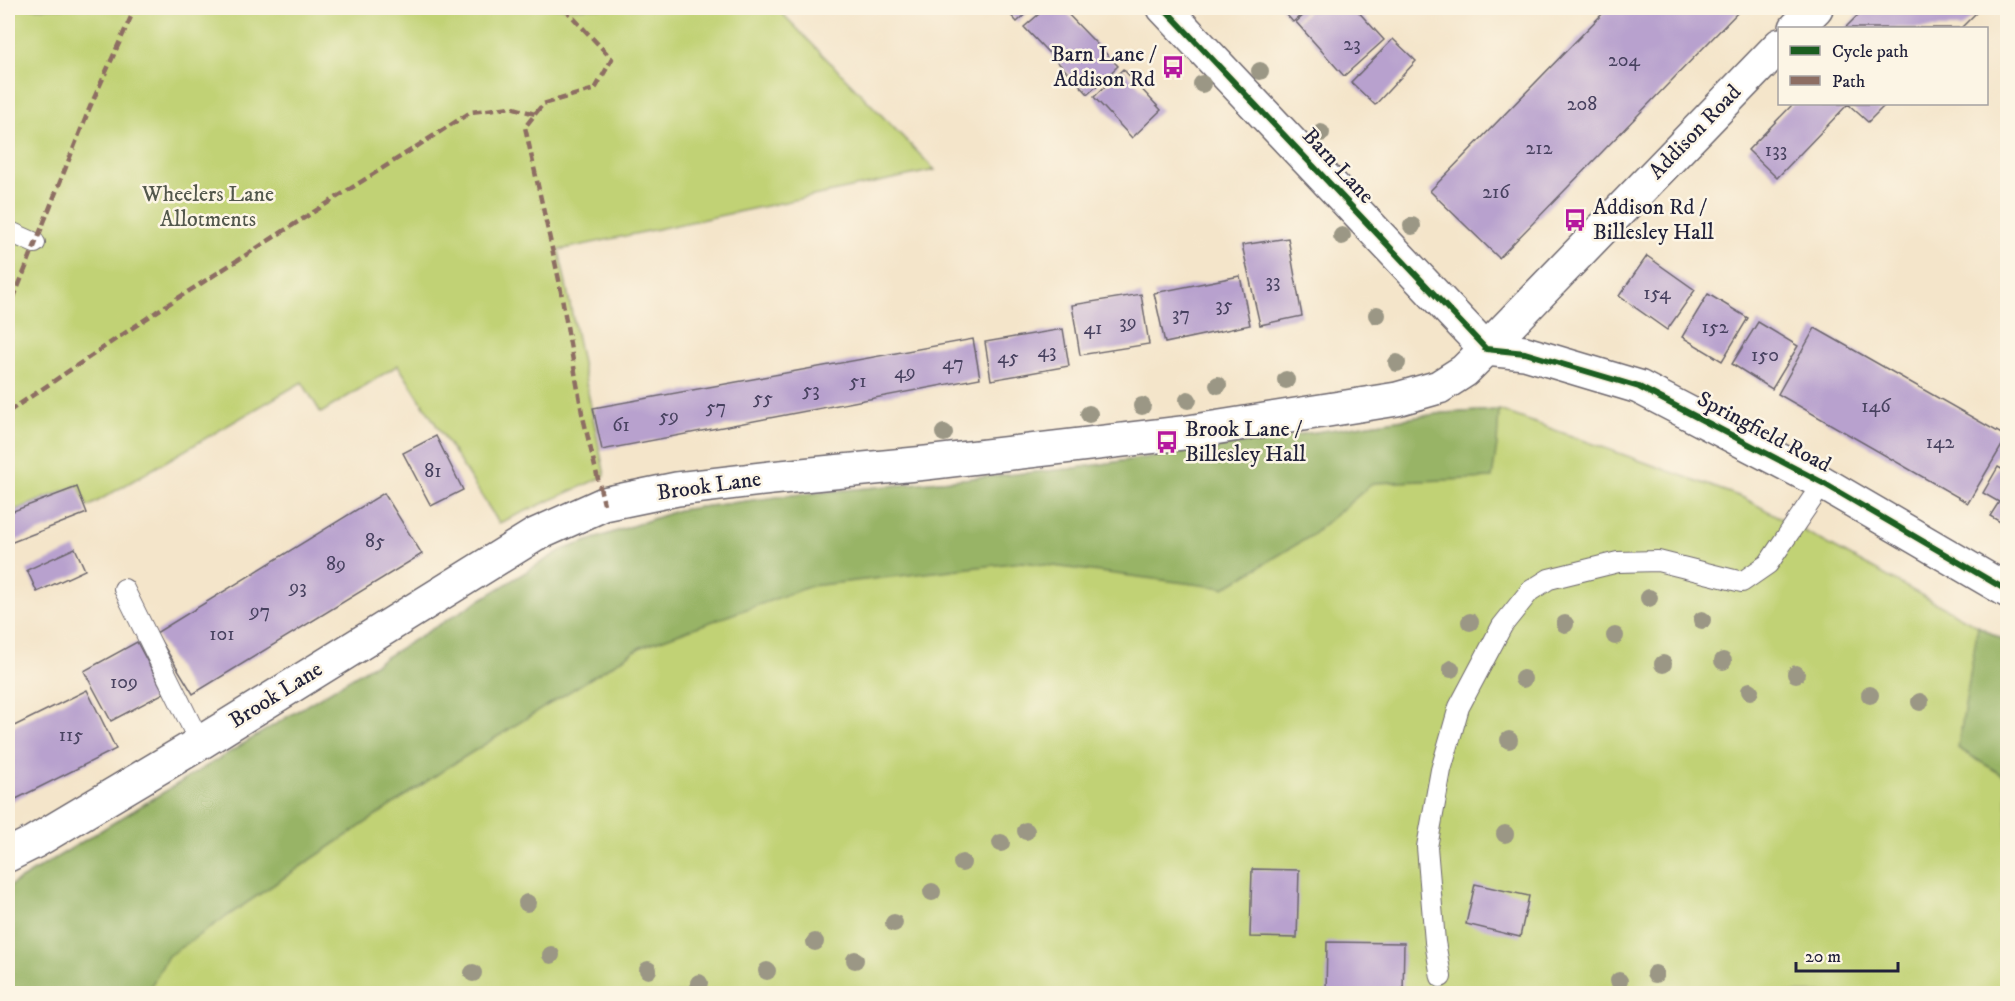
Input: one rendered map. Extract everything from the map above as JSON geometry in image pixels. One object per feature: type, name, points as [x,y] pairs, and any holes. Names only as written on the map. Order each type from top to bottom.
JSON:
[{"type":"main road","name":"Barn Lane","points":[[1164,8],[1486,349]]},
{"type":"main road","points":[[1797,27],[1816,8]]},
{"type":"main road","name":"Addison Road","points":[[1486,349],[1778,46]]},
{"type":"main road","name":"Springfield Road","points":[[1486,349],[1525,353],[1639,387],[1823,483],[2007,591]]},
{"type":"main road","name":"Brook Lane","points":[[8,855],[34,842],[200,743],[535,535],[604,504],[677,489],[1182,433],[1397,399],[1439,387],[1464,371],[1486,349]]},
{"type":"lane","points":[[8,231],[34,243]]},
{"type":"lane","points":[[1441,978],[1435,942],[1427,848],[1444,752],[1459,707],[1502,626],[1530,591],[1549,579],[1618,562],[1658,561],[1742,582],[1768,564],[1823,483]]},
{"type":"lane","points":[[124,589],[200,743]]},
{"type":"green space","name":"Wheelers Lane Allotments","points":[[8,8],[777,8],[935,170],[559,250],[605,476],[499,523],[398,365],[321,413],[302,382],[88,507],[78,485],[8,513]]},
{"type":"green space","points":[[1499,410],[1744,498],[2007,642],[2007,993],[8,994],[8,887],[562,550],[679,510],[793,495],[1069,469],[1444,413]]},
{"type":"green space","points":[[1499,410],[1492,478],[1373,483],[1311,536],[1224,588],[1022,562],[811,586],[641,647],[450,766],[168,956],[147,993],[8,993],[8,887],[562,550],[679,510],[793,495],[1069,469],[1444,413]]},
{"type":"green space","points":[[1978,626],[2007,642],[2007,778],[1958,748]]},
{"type":"building","points":[[1004,8],[1032,8],[1017,22]]},
{"type":"building","points":[[1046,8],[1062,8],[1118,66],[1088,94],[1024,27]]},
{"type":"building","points":[[1281,8],[1309,8],[1293,22]]},
{"type":"building","points":[[1312,8],[1355,8],[1384,40],[1344,76],[1296,22]]},
{"type":"building","points":[[1608,8],[1742,8],[1499,258],[1430,191]]},
{"type":"building","points":[[1865,8],[1981,8],[1962,27],[1846,27]]},
{"type":"building","points":[[1393,39],[1416,61],[1375,105],[1351,82]]},
{"type":"building","points":[[1123,69],[1161,110],[1132,138],[1094,97]]},
{"type":"building","points":[[1792,105],[1847,105],[1777,178],[1748,150]]},
{"type":"building","points":[[1849,105],[1885,105],[1868,122]]},
{"type":"building","points":[[1288,238],[1302,316],[1260,325],[1242,245]]},
{"type":"building","points":[[1647,256],[1695,290],[1667,330],[1619,296]]},
{"type":"building","points":[[1240,276],[1250,325],[1165,343],[1154,293]]},
{"type":"building","points":[[1141,294],[1149,344],[1080,355],[1072,305]]},
{"type":"building","points":[[1708,294],[1748,318],[1722,361],[1682,337]]},
{"type":"building","points":[[1758,322],[1798,346],[1772,389],[1732,364]]},
{"type":"building","points":[[1815,328],[2007,437],[1968,503],[1778,394]]},
{"type":"building","points":[[1063,329],[1069,366],[991,380],[985,342]]},
{"type":"building","points":[[973,339],[980,378],[602,450],[593,408]]},
{"type":"building","points":[[436,436],[463,490],[431,506],[403,453]]},
{"type":"building","points":[[1998,467],[2007,472],[2007,526],[1990,516],[1999,502],[1983,493]]},
{"type":"building","points":[[77,487],[87,513],[10,543],[8,513]]},
{"type":"building","points":[[384,493],[422,554],[193,694],[156,633]]},
{"type":"building","points":[[75,548],[85,570],[37,592],[27,570]]},
{"type":"building","points":[[137,642],[164,693],[111,721],[84,671]]},
{"type":"building","points":[[87,690],[116,749],[8,803],[8,729]]},
{"type":"building","points":[[1252,869],[1299,870],[1297,938],[1250,937]]},
{"type":"building","points":[[1475,884],[1529,896],[1520,937],[1466,924]]},
{"type":"building","points":[[1327,942],[1404,943],[1403,993],[1326,993]]},
{"type":"marked path","points":[[8,312],[90,107],[135,8]]},
{"type":"marked path","points":[[564,8],[612,59],[595,89],[543,104],[525,127],[559,280],[582,413],[604,504]]},
{"type":"marked path","points":[[8,412],[156,312],[471,112],[511,107],[535,114]]},
{"type":"cycle path","points":[[1164,8],[1486,349],[1525,353],[1639,387],[1823,483],[2008,591]]},
{"type":"place","name":"Barn Lane / Addison Rd","points":[[1173,67]]},
{"type":"place","name":"Addison Rd / Billesley Hall","points":[[1575,220]]},
{"type":"place","name":"Brook Lane / Billesley Hall","points":[[1167,442]]}]
